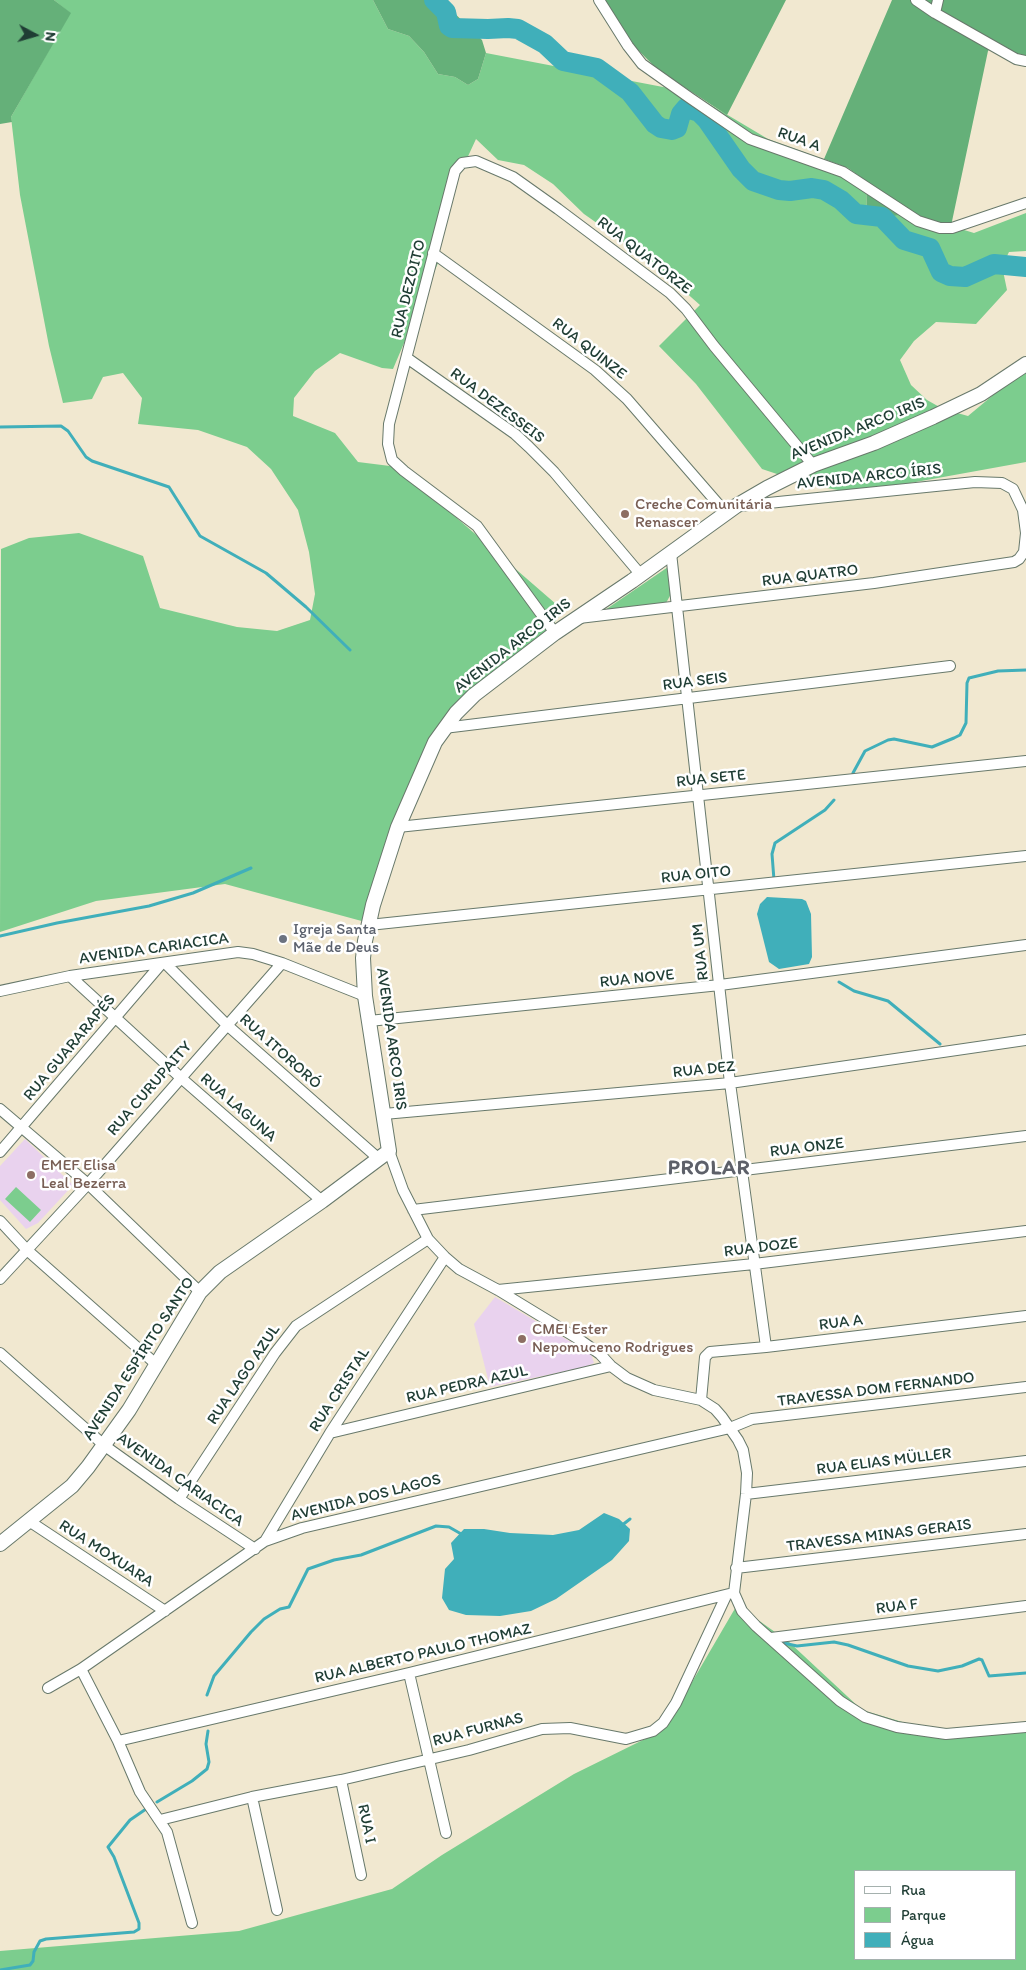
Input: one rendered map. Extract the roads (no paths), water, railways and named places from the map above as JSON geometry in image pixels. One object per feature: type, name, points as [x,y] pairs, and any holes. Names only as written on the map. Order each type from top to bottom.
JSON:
[{"type":"street","name":"RUA A","points":[[599,0],[628,46],[642,64],[690,98],[750,139],[843,172],[918,221],[940,228],[952,228],[1026,203]]},
{"type":"street","points":[[916,0],[935,13],[1016,59],[1026,61]]},
{"type":"street","points":[[935,13],[938,0]]},
{"type":"street","name":"RUA QUATORZE","points":[[462,163],[476,161],[513,178],[566,214],[670,293],[686,309],[813,465]]},
{"type":"street","name":"RUA DEZOITO","points":[[462,163],[455,171],[389,424],[388,444],[392,460],[477,526],[555,633]]},
{"type":"street","name":"RUA QUINZE","points":[[434,253],[595,370],[627,399],[731,510]]},
{"type":"street","name":"RUA DEZESSEIS","points":[[407,358],[514,434],[529,447],[554,472],[641,574]]},
{"type":"street","name":"AVENIDA ARCO IRIS","points":[[730,1594],[736,1568],[747,1473],[743,1450],[730,1428],[715,1409],[701,1400],[668,1394],[639,1385],[611,1366],[600,1354],[498,1290],[458,1268],[428,1240],[384,1155],[384,1114],[365,996],[363,958],[377,890],[398,827],[428,758],[444,728],[474,695],[555,633],[731,510],[767,488],[813,465],[874,443],[933,417],[981,394],[1026,364]]},
{"type":"street","name":"AVENIDA ARCO ÍRIS","points":[[731,510],[975,482],[1002,483],[1013,489],[1023,510],[1026,533]]},
{"type":"street","name":"RUA QUATRO","points":[[575,619],[874,583],[1014,562],[1025,552],[1026,533]]},
{"type":"street","name":"RUA UM","points":[[671,553],[730,1083],[766,1347]]},
{"type":"street","name":"RUA SEIS","points":[[444,728],[950,666]]},
{"type":"street","name":"RUA SETE","points":[[398,827],[1026,761]]},
{"type":"street","name":"RUA OITO","points":[[369,924],[1026,856]]},
{"type":"street","name":"RUA NOVE","points":[[369,1021],[720,985],[1026,945]]},
{"type":"street","name":"AVENIDA CARIACICA","points":[[0,991],[70,976],[206,955],[238,952],[253,954],[282,963],[365,996]]},
{"type":"street","name":"RUA GUARARAPÉS","points":[[0,1152],[163,963]]},
{"type":"street","name":"RUA ITORORÓ","points":[[163,963],[227,1024],[384,1155]]},
{"type":"street","name":"RUA CURUPAITY","points":[[0,1279],[88,1184],[282,963]]},
{"type":"street","name":"RUA LAGUNA","points":[[70,976],[180,1077],[322,1201]]},
{"type":"street","name":"RUA DEZ","points":[[384,1114],[730,1083],[1026,1040]]},
{"type":"street","points":[[0,1109],[88,1184],[200,1292]]},
{"type":"street","name":"RUA ONZE","points":[[413,1210],[1026,1136]]},
{"type":"street","name":"AVENIDA ESPÍRITO SANTO","points":[[0,1544],[75,1482],[105,1446],[157,1365],[200,1292],[220,1272],[384,1155]]},
{"type":"street","points":[[0,1221],[27,1250],[157,1365]]},
{"type":"street","name":"RUA DOZE","points":[[498,1290],[754,1264],[1026,1231]]},
{"type":"street","name":"RUA LAGO AZUL","points":[[179,1499],[275,1353],[296,1326],[428,1240]]},
{"type":"street","name":"RUA CRISTAL","points":[[265,1541],[330,1433],[445,1257]]},
{"type":"street","name":"RUA A","points":[[701,1400],[705,1357],[714,1350],[766,1347],[1026,1316]]},
{"type":"street","name":"AVENIDA CARIACICA","points":[[0,1353],[105,1446],[179,1499],[255,1549]]},
{"type":"street","name":"RUA PEDRA AZUL","points":[[330,1433],[611,1366]]},
{"type":"street","name":"TRAVESSA DOM FERNANDO","points":[[730,1428],[752,1419],[1026,1387]]},
{"type":"street","name":"AVENIDA DOS LAGOS","points":[[48,1688],[81,1669],[265,1541],[312,1526],[730,1428]]},
{"type":"street","name":"RUA ELIAS MÜLLER","points":[[746,1494],[1026,1461]]},
{"type":"street","name":"RUA MOXUARA","points":[[30,1521],[165,1611]]},
{"type":"street","name":"TRAVESSA MINAS GERAIS","points":[[736,1568],[1026,1534]]},
{"type":"street","points":[[730,1594],[748,1618],[840,1701],[856,1713],[872,1720],[910,1730],[946,1734],[1026,1727]]},
{"type":"street","name":"RUA ALBERTO PAULO THOMAZ","points":[[118,1741],[409,1674],[730,1594]]},
{"type":"street","name":"RUA FURNAS","points":[[160,1820],[252,1797],[341,1780],[469,1750],[542,1729],[570,1728],[626,1739],[652,1731],[663,1723],[676,1703],[730,1594]]},
{"type":"street","name":"RUA F","points":[[772,1638],[1026,1606]]},
{"type":"street","points":[[81,1669],[118,1741],[140,1792],[160,1820],[171,1842],[192,1924]]},
{"type":"street","points":[[409,1674],[446,1833]]},
{"type":"street","name":"RUA I","points":[[341,1780],[361,1875]]},
{"type":"street","points":[[252,1797],[277,1910]]},
{"type":"water","points":[[767,897],[802,899],[806,901],[811,914],[812,957],[809,964],[779,969],[769,962],[757,914],[760,904]]},
{"type":"water","points":[[604,1513],[619,1519],[630,1529],[629,1541],[612,1560],[556,1599],[531,1611],[500,1616],[466,1615],[449,1610],[442,1598],[445,1569],[454,1559],[451,1543],[464,1529],[553,1535],[579,1530]]},
{"type":"waterway","points":[[434,0],[446,12],[449,26],[452,28],[518,29],[545,44],[563,61],[597,68],[630,92],[655,124],[661,128],[672,130],[677,128],[681,114],[686,108],[699,112],[707,120],[741,169],[753,181],[779,190],[790,191],[812,188],[824,190],[841,200],[856,214],[882,217],[904,240],[930,248],[941,272],[950,276],[965,277],[994,264],[1026,267]]},
{"type":"waterway","points":[[0,427],[61,426],[68,431],[86,457],[92,461],[169,487],[200,536],[266,573],[306,607],[350,650]]},
{"type":"waterway","points":[[853,773],[865,751],[888,740],[894,739],[932,747],[960,735],[966,723],[967,683],[969,678],[998,671],[1026,670]]},
{"type":"waterway","points":[[774,880],[772,854],[775,843],[825,810],[834,800]]},
{"type":"waterway","points":[[0,936],[149,906],[193,893],[251,868]]},
{"type":"waterway","points":[[839,982],[854,991],[888,1001],[940,1044]]},
{"type":"waterway","points":[[621,1526],[630,1519]]},
{"type":"waterway","points":[[207,1695],[214,1676],[251,1632],[264,1619],[280,1609],[289,1607],[308,1569],[334,1560],[361,1555],[436,1526],[449,1527],[463,1535]]},
{"type":"waterway","points":[[779,1642],[797,1646],[834,1642],[908,1666],[938,1671],[962,1666],[979,1659],[982,1660],[989,1676],[1026,1673]]},
{"type":"waterway","points":[[157,1802],[192,1781],[207,1769],[209,1762],[206,1744],[208,1731]]},
{"type":"waterway","points":[[0,1970],[30,1965],[40,1941],[46,1939],[134,1932],[139,1929],[139,1923],[114,1857],[108,1847],[130,1820],[146,1809]]},
{"type":"place","name":"Creche Comunitária Renascer","points":[[625,514]]},
{"type":"place","name":"Igreja Santa Mãe de Deus","points":[[283,939]]},
{"type":"place","name":"EMEF Elisa Leal Bezerra","points":[[31,1175]]},
{"type":"place","name":"CMEI Ester Nepomuceno Rodrigues","points":[[522,1339]]},
{"type":"district","name":"PROLAR","points":[[709,1169]]}]
